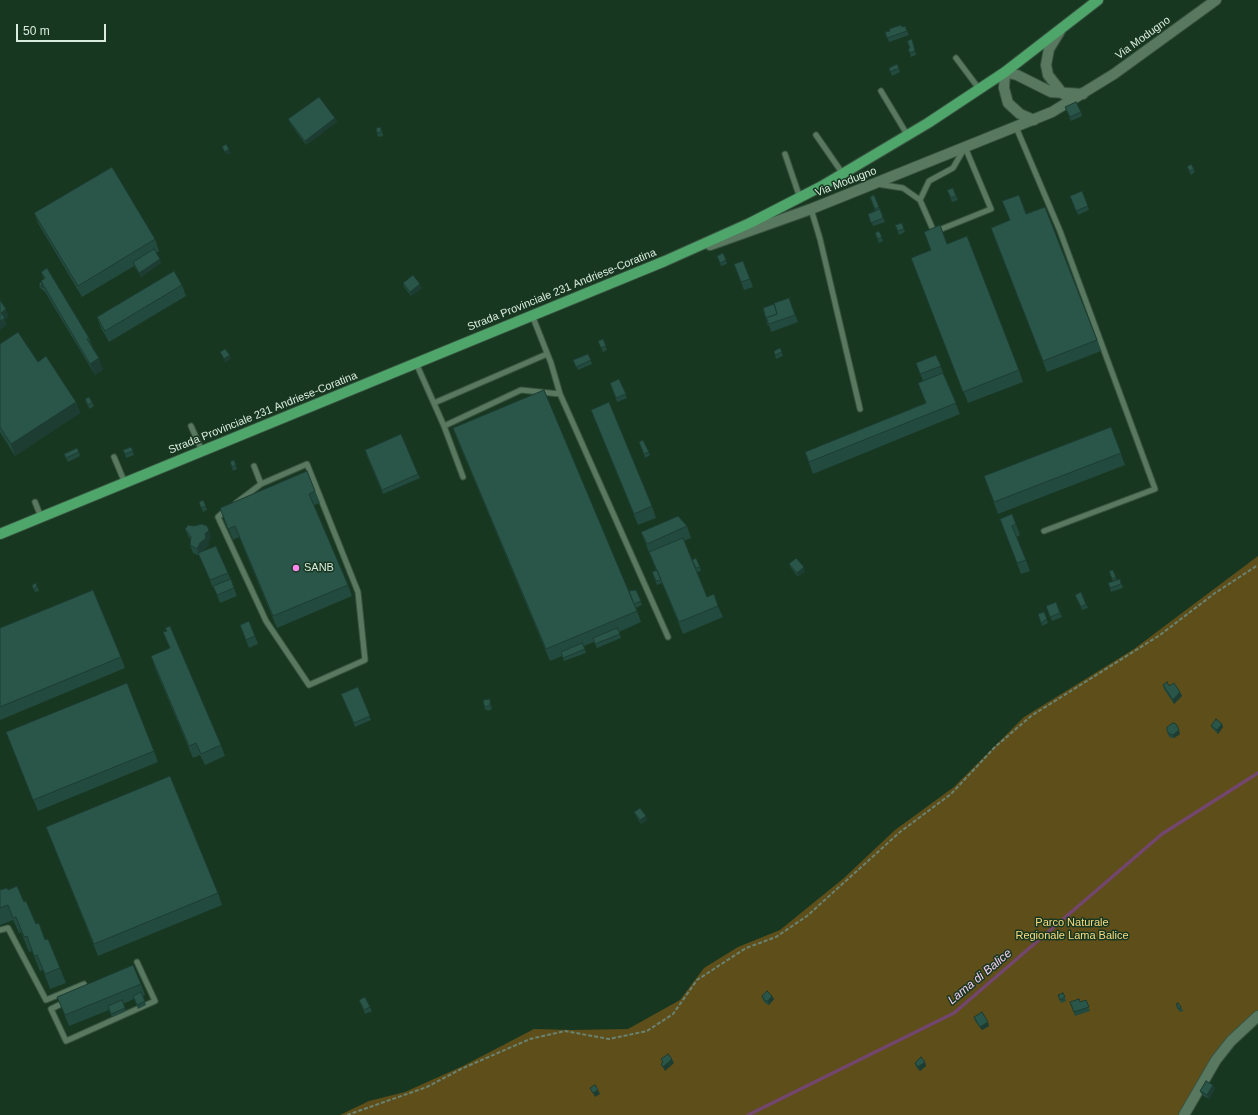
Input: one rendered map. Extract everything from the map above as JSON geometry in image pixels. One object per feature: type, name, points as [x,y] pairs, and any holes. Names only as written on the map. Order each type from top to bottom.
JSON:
[{"type":"main road","name":"Strada Provinciale 231 Andriese-Coratina","points":[[0,534],[665,261],[750,223],[843,174],[908,136],[980,90],[1062,29],[1098,0]]},
{"type":"street","name":"Via Modugno","points":[[665,261],[811,209],[1034,120],[1083,94],[1144,53],[1216,0]]},
{"type":"street","points":[[1062,29],[1049,49],[1046,64],[1048,75],[1063,94]]},
{"type":"street","points":[[1034,120],[1020,114],[1008,103],[1004,88],[1005,72],[1017,75],[1045,90],[1063,94],[1083,94]]},
{"type":"street","points":[[1184,1115],[1216,1060],[1231,1041],[1258,1016]]},
{"type":"lane","points":[[956,58],[980,90]]},
{"type":"lane","points":[[881,91],[908,136]]},
{"type":"lane","points":[[1016,127],[1060,231],[1155,488],[1044,531]]},
{"type":"lane","points":[[816,136],[843,174]]},
{"type":"lane","points":[[920,200],[929,181],[953,168],[965,147]]},
{"type":"lane","points":[[874,184],[903,188],[920,200],[934,232],[991,209],[965,147]]},
{"type":"lane","points":[[785,154],[800,198]]},
{"type":"lane","points":[[811,209],[820,239],[860,409]]},
{"type":"lane","points":[[532,315],[560,394],[668,637]]},
{"type":"lane","points":[[434,403],[547,354]]},
{"type":"lane","points":[[416,363],[444,426],[463,477]]},
{"type":"lane","points":[[444,426],[521,390],[560,394]]},
{"type":"lane","points":[[191,426],[202,451]]},
{"type":"lane","points":[[114,457],[125,483]]},
{"type":"lane","points":[[307,464],[358,592],[365,660],[309,685],[266,621],[218,517],[261,484],[307,464]]},
{"type":"lane","points":[[254,466],[261,484]]},
{"type":"lane","points":[[35,502],[41,517]]},
{"type":"lane","points":[[0,930],[8,928],[46,1000],[84,984],[78,993]]},
{"type":"lane","points":[[69,1000],[51,1009],[66,1042],[155,1001],[137,962]]},
{"type":"path","points":[[347,1115],[427,1087],[460,1069],[530,1039],[565,1031],[609,1039],[648,1031],[673,1014],[697,980],[746,948],[776,937],[807,916],[900,832],[951,794],[995,747],[1031,716],[1160,635],[1215,592],[1258,565]]},
{"type":"green space","name":"Parco Naturale Regionale Lama Balice","points":[[1258,556],[1258,1019],[1224,1049],[1186,1115],[340,1115],[369,1101],[405,1092],[463,1066],[534,1029],[628,1029],[680,1000],[704,968],[738,947],[780,930],[844,878],[895,830],[954,787],[1024,717],[1134,649]]},
{"type":"building","points":[[901,25],[902,27],[905,26],[907,31],[887,38],[885,32]]},
{"type":"building","points":[[912,39],[915,51],[910,53],[908,49],[910,48],[907,41]]},
{"type":"building","points":[[897,64],[899,68],[890,72],[889,68]]},
{"type":"building","points":[[319,97],[335,118],[305,141],[288,119]]},
{"type":"building","points":[[1076,102],[1081,112],[1070,117],[1065,107]]},
{"type":"building","points":[[381,127],[381,132],[377,133],[376,128]]},
{"type":"building","points":[[226,144],[229,149],[225,152],[222,147]]},
{"type":"building","points":[[1191,164],[1194,169],[1190,171],[1187,167]]},
{"type":"building","points":[[112,167],[155,239],[78,286],[34,213]]},
{"type":"building","points":[[953,188],[956,196],[951,198],[947,190]]},
{"type":"building","points":[[1082,191],[1088,206],[1076,211],[1070,196]]},
{"type":"building","points":[[874,195],[879,207],[875,209],[870,197]]},
{"type":"building","points":[[1019,195],[1026,214],[1045,207],[1097,340],[1043,361],[991,228],[1010,220],[1002,201]]},
{"type":"building","points":[[880,209],[883,218],[871,223],[868,214]]},
{"type":"building","points":[[902,223],[904,229],[898,231],[895,225]]},
{"type":"building","points":[[940,225],[947,244],[967,236],[1019,370],[963,392],[911,258],[931,250],[924,232]]},
{"type":"building","points":[[879,231],[882,237],[878,239],[875,233]]},
{"type":"building","points":[[154,249],[160,259],[139,273],[133,262]]},
{"type":"building","points":[[723,253],[726,260],[720,263],[717,256]]},
{"type":"building","points":[[743,261],[750,279],[741,282],[734,264]]},
{"type":"building","points":[[47,268],[89,338],[87,339],[99,358],[90,364],[41,281],[45,278],[41,272]]},
{"type":"building","points":[[174,271],[182,285],[105,331],[97,317]]},
{"type":"building","points":[[413,275],[420,284],[410,292],[403,283]]},
{"type":"building","points":[[789,298],[795,315],[769,324],[766,318],[777,314],[774,303]]},
{"type":"building","points":[[0,300],[6,309],[1,313],[5,318],[0,321]]},
{"type":"building","points":[[774,304],[777,314],[766,318],[768,321],[767,322],[763,308]]},
{"type":"building","points":[[18,332],[38,362],[46,356],[76,402],[11,444],[0,427],[0,344]]},
{"type":"building","points":[[603,339],[606,346],[601,348],[598,341]]},
{"type":"building","points":[[780,348],[782,352],[775,355],[774,351]]},
{"type":"building","points":[[225,349],[230,355],[224,359],[220,352]]},
{"type":"building","points":[[588,354],[591,360],[576,367],[573,360]]},
{"type":"building","points":[[936,355],[941,366],[920,374],[916,363]]},
{"type":"building","points":[[943,373],[956,403],[809,462],[805,452],[926,403],[918,383]]},
{"type":"building","points":[[619,379],[626,394],[616,398],[610,383]]},
{"type":"building","points":[[544,390],[637,611],[546,649],[453,428]]},
{"type":"building","points":[[89,397],[92,402],[88,405],[85,399]]},
{"type":"building","points":[[609,402],[652,506],[634,514],[591,410]]},
{"type":"building","points":[[1111,427],[1121,453],[994,502],[984,476]]},
{"type":"building","points":[[401,434],[418,474],[382,490],[365,450]]},
{"type":"building","points":[[643,440],[649,452],[644,454],[639,442]]},
{"type":"building","points":[[131,447],[133,451],[125,454],[123,450]]},
{"type":"building","points":[[77,448],[79,452],[66,458],[64,454]]},
{"type":"building","points":[[234,460],[236,465],[232,467],[230,462]]},
{"type":"building","name":"SANB","points":[[307,471],[315,491],[309,494],[348,585],[273,616],[235,526],[228,529],[220,508]]},
{"type":"building","points":[[203,500],[206,506],[201,508],[199,502]]},
{"type":"building","points":[[1012,514],[1016,524],[1012,526],[1026,560],[1017,563],[1000,519]]},
{"type":"building","points":[[678,516],[687,526],[647,544],[641,532]]},
{"type":"building","points":[[202,524],[207,526],[209,530],[205,534],[206,538],[200,543],[197,549],[190,545],[191,537],[185,529],[188,525],[194,526]]},
{"type":"building","points":[[683,538],[707,597],[714,594],[718,606],[679,622],[649,552]]},
{"type":"building","points":[[216,546],[228,573],[210,580],[198,553]]},
{"type":"building","points":[[696,558],[700,567],[696,568],[692,560]]},
{"type":"building","points":[[796,558],[804,567],[797,573],[789,564]]},
{"type":"building","points":[[657,570],[661,580],[656,581],[652,572]]},
{"type":"building","points":[[1113,570],[1116,577],[1112,579],[1109,571]]},
{"type":"building","points":[[231,579],[234,588],[217,595],[213,586]]},
{"type":"building","points":[[1120,579],[1121,584],[1110,588],[1108,583]]},
{"type":"building","points":[[36,583],[37,587],[33,589],[32,585]]},
{"type":"building","points":[[93,590],[121,657],[0,707],[0,628]]},
{"type":"building","points":[[636,590],[641,601],[634,604],[629,591]]},
{"type":"building","points":[[1081,592],[1086,604],[1081,607],[1075,595]]},
{"type":"building","points":[[1056,602],[1060,613],[1050,617],[1046,606]]},
{"type":"building","points":[[1044,612],[1047,619],[1041,623],[1038,614]]},
{"type":"building","points":[[249,621],[255,636],[246,640],[240,625]]},
{"type":"building","points":[[170,626],[221,745],[201,754],[196,743],[189,746],[151,656],[170,648],[163,632],[167,631],[165,628]]},
{"type":"building","points":[[617,628],[620,634],[595,644],[593,638]]},
{"type":"building","points":[[582,643],[585,649],[563,658],[561,652]]},
{"type":"building","points":[[1167,682],[1169,686],[1174,683],[1180,692],[1173,700],[1163,685]]},
{"type":"building","points":[[127,683],[154,751],[33,800],[6,732]]},
{"type":"building","points":[[358,687],[370,716],[354,723],[341,694]]},
{"type":"building","points":[[490,699],[490,705],[486,707],[483,700]]},
{"type":"building","points":[[1216,719],[1222,724],[1217,730],[1211,726]]},
{"type":"building","points":[[1173,723],[1176,724],[1179,730],[1173,735],[1167,731],[1167,727]]},
{"type":"building","points":[[170,776],[218,893],[94,944],[46,827]]},
{"type":"building","points":[[640,808],[646,816],[640,820],[634,812]]},
{"type":"building","points":[[17,886],[24,902],[26,901],[36,924],[39,923],[45,940],[48,939],[60,968],[45,974],[37,955],[34,956],[27,936],[24,937],[16,917],[13,918],[8,905],[0,908],[0,890],[7,888],[8,890]]},
{"type":"building","points":[[133,965],[141,984],[65,1015],[57,997]]},
{"type":"building","points":[[767,991],[772,996],[768,1001],[765,1001],[762,996]]},
{"type":"building","points":[[141,992],[145,1001],[137,1005],[133,996]]},
{"type":"building","points":[[1063,993],[1065,997],[1060,1000],[1058,995]]},
{"type":"building","points":[[365,997],[370,1007],[364,1010],[359,1000]]},
{"type":"building","points":[[1079,999],[1080,1002],[1086,1000],[1089,1007],[1074,1012],[1070,1002]]},
{"type":"building","points":[[122,1000],[125,1008],[111,1014],[108,1006]]},
{"type":"building","points":[[1178,1003],[1181,1007],[1179,1009],[1176,1004]]},
{"type":"building","points":[[982,1012],[988,1022],[980,1027],[974,1017]]},
{"type":"building","points":[[668,1054],[672,1059],[663,1067],[661,1064],[663,1062],[661,1059]]},
{"type":"building","points":[[921,1057],[925,1062],[918,1067],[915,1063]]},
{"type":"building","points":[[1206,1081],[1213,1085],[1207,1095],[1200,1091]]},
{"type":"building","points":[[595,1085],[598,1090],[593,1093],[590,1088]]},
{"type":"waterway","name":"Lama di Balice","points":[[748,1115],[954,1013],[1162,834],[1258,773]]},
{"type":"place","name":"SANB","points":[[296,568]]}]
